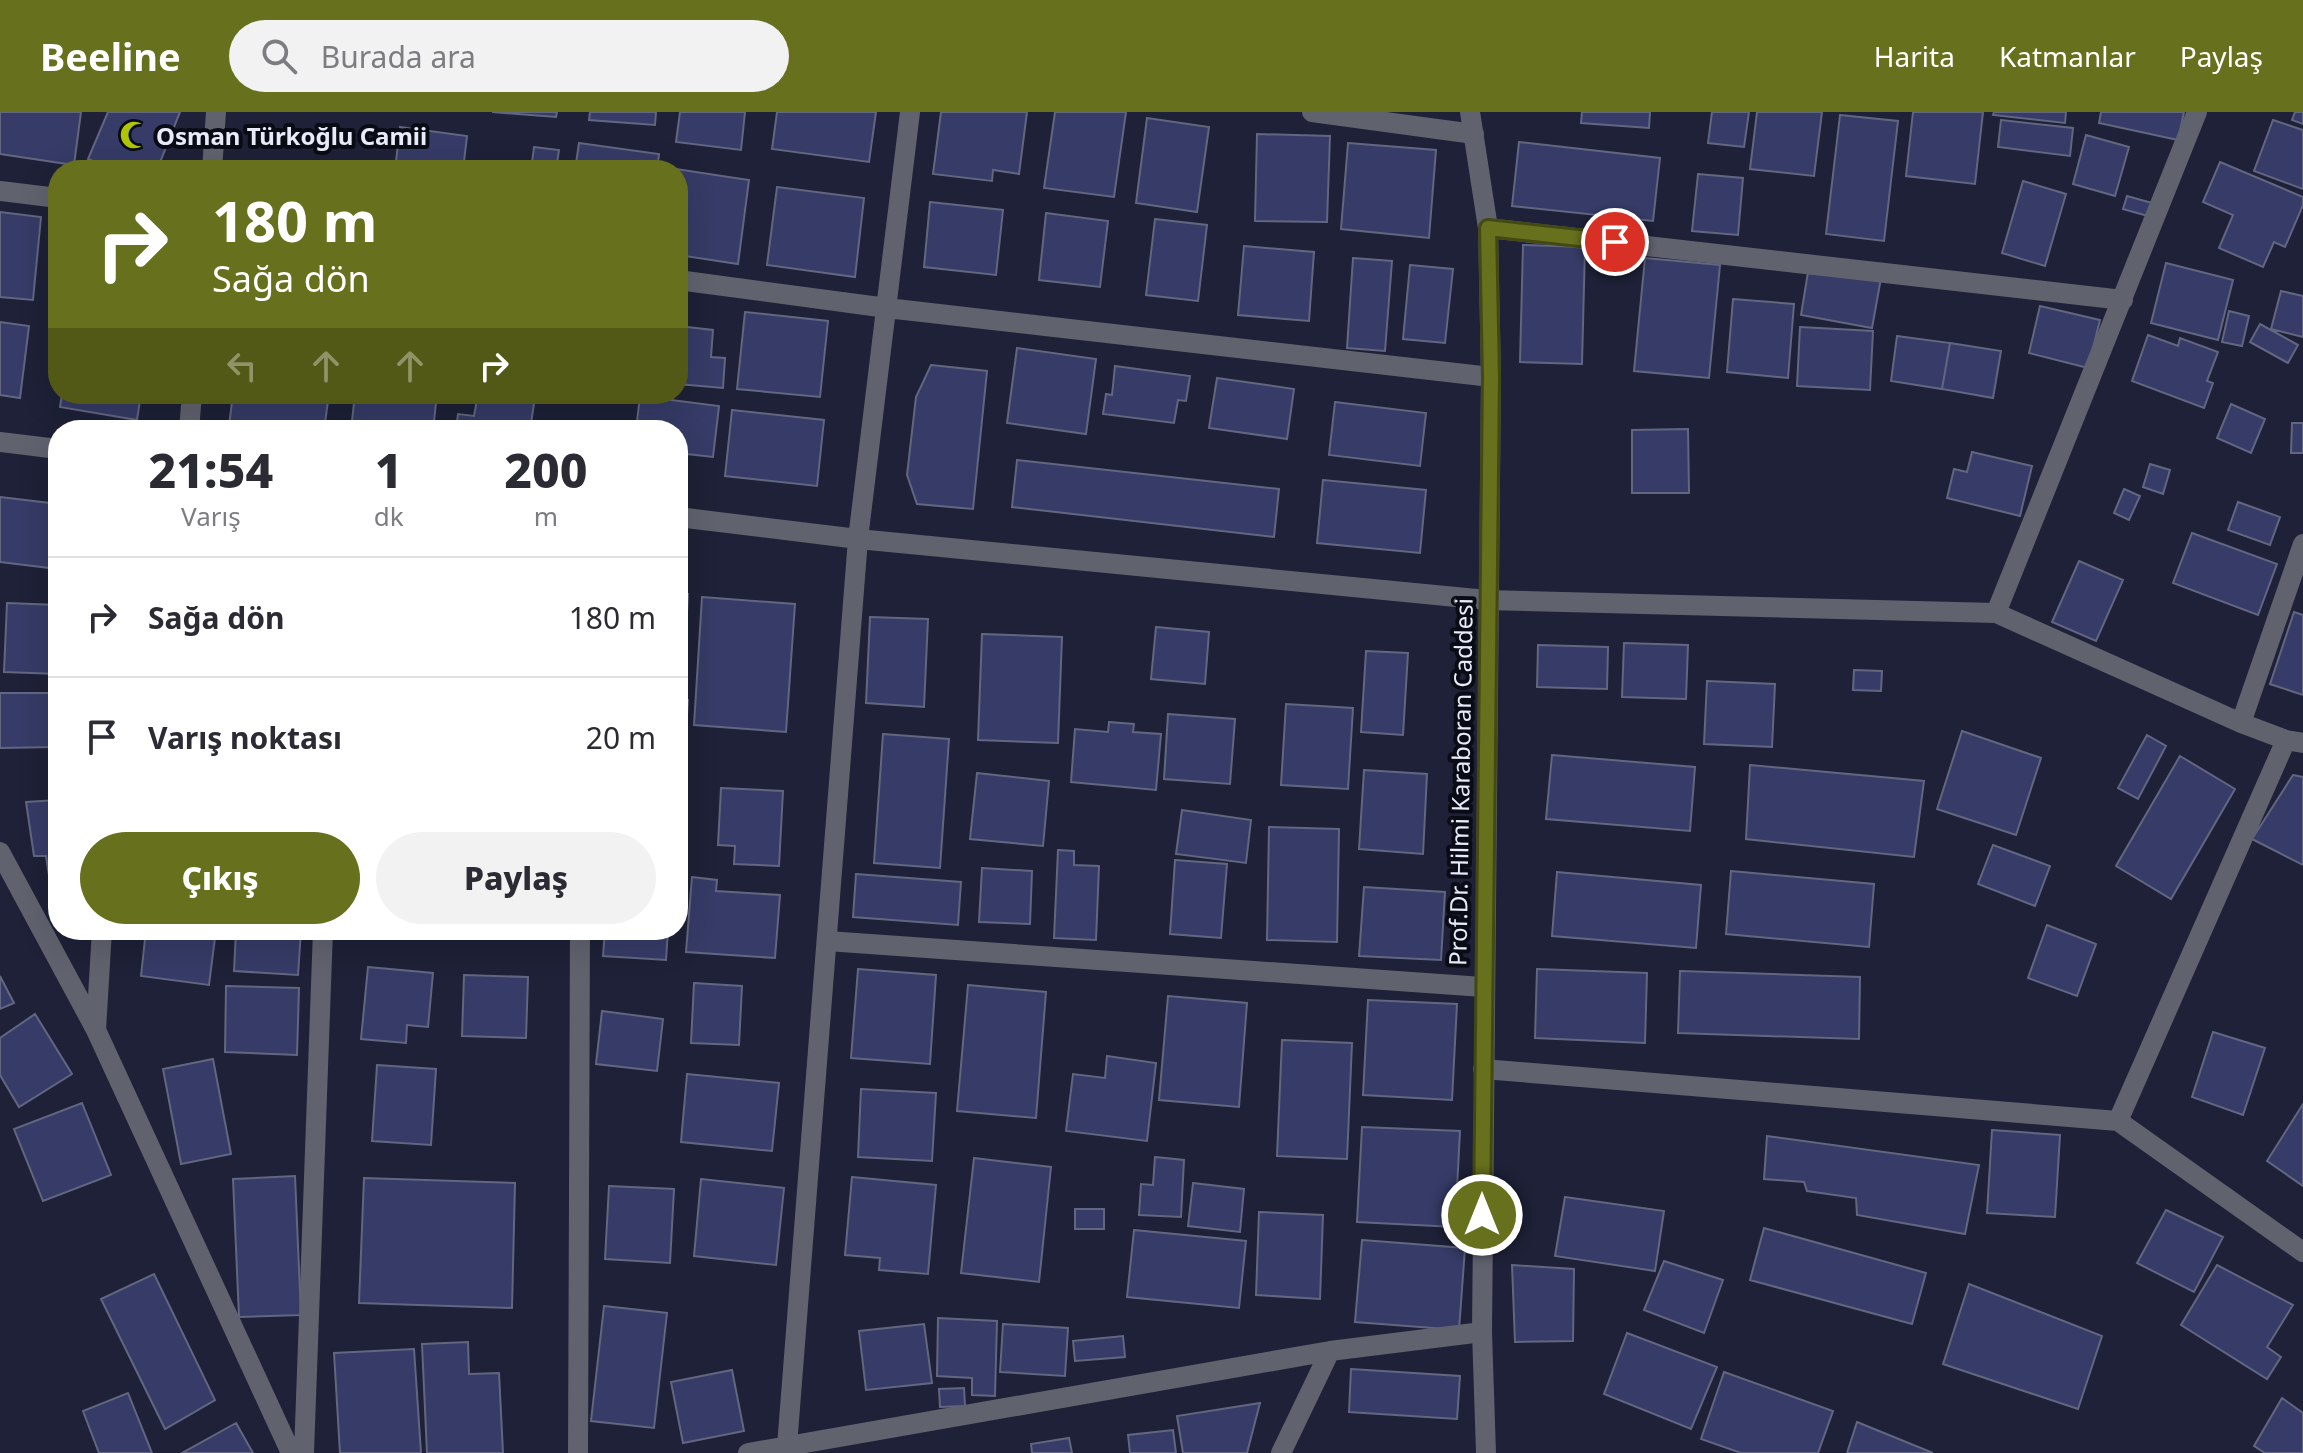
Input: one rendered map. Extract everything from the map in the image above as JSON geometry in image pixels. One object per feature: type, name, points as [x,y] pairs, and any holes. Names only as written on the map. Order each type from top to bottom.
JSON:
[{"type":"street","points":[[213,160],[216,112]]},
{"type":"street","points":[[787,1446],[858,539],[910,112]]},
{"type":"street","points":[[1312,112],[1474,134]]},
{"type":"street","name":"Prof.Dr. Hilmi Karaboran Caddesi","points":[[1470,112],[1488,228],[1491,377],[1483,987],[1482,1332],[1486,1453]]},
{"type":"street","points":[[1996,613],[2197,112]]},
{"type":"street","points":[[0,191],[48,197]]},
{"type":"street","points":[[1488,228],[2123,300]]},
{"type":"street","points":[[688,281],[887,308],[1491,377]]},
{"type":"street","points":[[0,442],[48,448]]},
{"type":"street","points":[[688,518],[858,539],[1487,600],[1996,613],[2241,723],[2294,742],[2118,1121]]},
{"type":"street","points":[[2241,723],[2303,544]]},
{"type":"street","points":[[0,852],[96,1030],[291,1453]]},
{"type":"street","points":[[96,1030],[101,940]]},
{"type":"street","points":[[304,1453],[323,940]]},
{"type":"street","points":[[578,1453],[580,940]]},
{"type":"street","points":[[827,941],[1483,987]]},
{"type":"street","points":[[1483,1069],[2118,1121],[2303,1252]]},
{"type":"street","points":[[748,1453],[1330,1351],[1482,1332]]},
{"type":"street","points":[[1281,1453],[1330,1351]]},
{"type":"building","points":[[0,112],[81,112],[75,160],[48,161],[0,154]]},
{"type":"building","name":"Osman Türkoğlu Camii","points":[[108,112],[180,112],[161,160],[88,159]]},
{"type":"building","points":[[492,112],[557,112],[556,117]]},
{"type":"building","points":[[590,112],[656,112],[655,125],[589,120]]},
{"type":"building","points":[[680,112],[745,112],[741,150],[676,142]]},
{"type":"building","points":[[777,112],[876,112],[869,162],[772,149]]},
{"type":"building","points":[[941,112],[1027,112],[1019,174],[993,170],[992,181],[933,174]]},
{"type":"building","points":[[1055,112],[1126,112],[1114,197],[1044,188]]},
{"type":"building","points":[[1582,112],[1650,112],[1649,128],[1581,123]]},
{"type":"building","points":[[1712,112],[1749,112],[1744,147],[1708,143]]},
{"type":"building","points":[[1757,112],[1822,112],[1814,176],[1750,169]]},
{"type":"building","points":[[1913,112],[1983,112],[1975,184],[1906,176]]},
{"type":"building","points":[[1994,112],[2066,112],[2065,123],[1993,115]]},
{"type":"building","points":[[2101,112],[2184,112],[2178,140],[2099,123]]},
{"type":"building","points":[[2295,112],[2303,112],[2303,124],[2292,120]]},
{"type":"building","points":[[1840,115],[1898,121],[1884,241],[1826,234]]},
{"type":"building","points":[[1147,118],[1209,127],[1197,212],[1136,203]]},
{"type":"building","points":[[2001,120],[2073,128],[2070,156],[1998,147]]},
{"type":"building","points":[[2273,120],[2303,130],[2303,189],[2254,171]]},
{"type":"building","points":[[400,127],[467,136],[464,160],[396,160]]},
{"type":"building","points":[[1257,134],[1330,136],[1327,222],[1255,221]]},
{"type":"building","points":[[2086,135],[2129,147],[2115,196],[2073,184]]},
{"type":"building","points":[[1519,142],[1660,158],[1653,221],[1512,206]]},
{"type":"building","points":[[579,143],[659,154],[658,160],[576,160]]},
{"type":"building","points":[[1348,143],[1436,150],[1429,238],[1341,229]]},
{"type":"building","points":[[534,147],[559,150],[558,160],[532,160]]},
{"type":"building","points":[[2220,162],[2303,197],[2303,205],[2285,247],[2274,242],[2263,267],[2219,248],[2233,215],[2203,202]]},
{"type":"building","points":[[688,171],[749,180],[738,264],[688,256]]},
{"type":"building","points":[[1698,174],[1743,178],[1738,235],[1692,231]]},
{"type":"building","points":[[2023,181],[2066,194],[2045,266],[2002,253]]},
{"type":"building","points":[[777,187],[864,198],[855,277],[767,265]]},
{"type":"building","points":[[2127,196],[2152,203],[2148,216],[2123,209]]},
{"type":"building","points":[[930,202],[1003,210],[996,275],[924,267]]},
{"type":"building","points":[[0,212],[41,217],[33,300],[0,297]]},
{"type":"building","points":[[1046,213],[1108,221],[1100,287],[1039,280]]},
{"type":"building","points":[[1155,219],[1207,225],[1198,301],[1146,295]]},
{"type":"building","points":[[1523,245],[1585,247],[1582,364],[1520,362]]},
{"type":"building","points":[[1244,246],[1314,252],[1309,321],[1238,315]]},
{"type":"building","points":[[1353,258],[1392,261],[1385,351],[1347,348]]},
{"type":"building","points":[[1645,258],[1720,265],[1709,378],[1634,371]]},
{"type":"building","points":[[2166,263],[2233,280],[2218,340],[2151,323]]},
{"type":"building","points":[[1410,265],[1453,269],[1445,343],[1403,339]]},
{"type":"building","points":[[1809,266],[1881,278],[1872,328],[1801,315]]},
{"type":"building","points":[[2281,291],[2303,296],[2303,337],[2271,329]]},
{"type":"building","points":[[1733,299],[1794,304],[1788,378],[1727,372]]},
{"type":"building","points":[[2040,306],[2100,320],[2088,368],[2029,353]]},
{"type":"building","points":[[2229,311],[2249,316],[2242,346],[2222,342]]},
{"type":"building","points":[[745,312],[828,321],[820,397],[737,389]]},
{"type":"building","points":[[0,322],[29,326],[20,398],[0,395]]},
{"type":"building","points":[[2260,324],[2298,345],[2288,363],[2250,342]]},
{"type":"building","points":[[688,327],[713,330],[711,357],[725,358],[723,388],[688,385]]},
{"type":"building","points":[[1800,327],[1873,331],[1870,390],[1797,386]]},
{"type":"building","points":[[2148,335],[2178,346],[2180,338],[2218,352],[2207,381],[2213,383],[2204,408],[2132,381]]},
{"type":"building","points":[[1897,336],[1950,343],[1942,389],[1891,381]]},
{"type":"building","points":[[1950,343],[2001,351],[1993,398],[1942,389]]},
{"type":"building","points":[[1017,348],[1096,359],[1086,434],[1007,423]]},
{"type":"building","points":[[931,365],[987,371],[973,509],[917,504],[907,475],[916,397]]},
{"type":"building","points":[[1115,366],[1190,376],[1186,401],[1178,400],[1174,423],[1103,414],[1106,394],[1112,395]]},
{"type":"building","points":[[1217,378],[1294,389],[1287,439],[1209,428]]},
{"type":"building","points":[[688,402],[719,406],[713,457],[688,454],[688,420],[637,420],[639,404]]},
{"type":"building","points":[[1335,402],[1426,413],[1420,466],[1329,455]]},
{"type":"building","points":[[60,404],[139,404],[137,420],[60,407]]},
{"type":"building","points":[[232,404],[328,404],[325,420],[230,420]]},
{"type":"building","points":[[354,404],[436,404],[434,420],[352,420]]},
{"type":"building","points":[[476,404],[534,404],[532,420],[457,420],[458,414],[474,416]]},
{"type":"building","points":[[2231,404],[2265,419],[2251,453],[2217,438]]},
{"type":"building","points":[[732,410],[824,420],[817,486],[725,476]]},
{"type":"building","points":[[2292,423],[2303,423],[2303,453],[2291,453]]},
{"type":"building","points":[[1688,429],[1689,493],[1632,493],[1632,430]]},
{"type":"building","points":[[1972,452],[2032,466],[2020,516],[1947,498],[1954,469],[1967,472]]},
{"type":"building","points":[[1017,460],[1279,489],[1274,537],[1012,507]]},
{"type":"building","points":[[2150,464],[2170,470],[2163,494],[2143,487]]},
{"type":"building","points":[[1323,480],[1426,490],[1420,553],[1317,543]]},
{"type":"building","points":[[2124,489],[2140,496],[2129,520],[2114,513]]},
{"type":"building","points":[[0,497],[48,503],[48,568],[0,562]]},
{"type":"building","points":[[2238,502],[2280,517],[2270,545],[2228,530]]},
{"type":"building","points":[[2192,533],[2277,564],[2258,615],[2173,583]]},
{"type":"building","points":[[2079,561],[2123,580],[2096,641],[2052,622]]},
{"type":"building","points":[[702,597],[795,604],[786,732],[694,725]]},
{"type":"building","points":[[7,603],[48,605],[48,674],[4,672]]},
{"type":"building","points":[[2294,612],[2303,615],[2303,695],[2270,684]]},
{"type":"building","points":[[870,617],[928,619],[924,707],[866,703]]},
{"type":"building","points":[[1156,627],[1209,632],[1205,684],[1151,679]]},
{"type":"building","points":[[982,634],[1062,637],[1058,743],[978,740]]},
{"type":"building","points":[[1624,643],[1688,645],[1686,699],[1622,697]]},
{"type":"building","points":[[1538,645],[1608,647],[1607,689],[1537,687]]},
{"type":"building","points":[[1366,651],[1408,653],[1403,735],[1361,732]]},
{"type":"building","points":[[1854,670],[1882,671],[1881,691],[1853,690]]},
{"type":"building","points":[[1707,681],[1775,684],[1772,747],[1704,744]]},
{"type":"building","points":[[0,693],[48,693],[48,747],[0,748]]},
{"type":"building","points":[[1286,704],[1353,708],[1348,789],[1281,785]]},
{"type":"building","points":[[1168,714],[1235,719],[1230,784],[1164,779]]},
{"type":"building","points":[[1109,722],[1134,724],[1133,732],[1161,734],[1156,790],[1071,782],[1075,729],[1108,732]]},
{"type":"building","points":[[1962,731],[2041,758],[2016,835],[1937,809]]},
{"type":"building","points":[[883,734],[949,739],[940,868],[874,863]]},
{"type":"building","points":[[2147,735],[2166,746],[2138,799],[2118,788]]},
{"type":"building","points":[[1552,755],[1695,767],[1690,831],[1546,819]]},
{"type":"building","points":[[2180,756],[2235,789],[2171,899],[2116,866]]},
{"type":"building","points":[[1750,765],[1924,781],[1914,857],[1746,839]]},
{"type":"building","points":[[1364,770],[1427,774],[1423,854],[1359,849]]},
{"type":"building","points":[[977,773],[1049,781],[1043,846],[970,839]]},
{"type":"building","points":[[2293,775],[2303,777],[2303,865],[2252,839]]},
{"type":"building","points":[[721,788],[783,791],[779,866],[734,864],[735,846],[718,845]]},
{"type":"building","points":[[48,801],[48,869],[46,856],[34,856],[26,802]]},
{"type":"building","points":[[1182,810],[1251,820],[1246,863],[1176,854]]},
{"type":"building","points":[[1269,827],[1339,829],[1337,942],[1267,940]]},
{"type":"building","points":[[1993,845],[2050,866],[2035,906],[1978,884]]},
{"type":"building","points":[[1058,850],[1074,851],[1074,865],[1099,866],[1096,940],[1054,938]]},
{"type":"building","points":[[1175,860],[1227,864],[1221,938],[1170,934]]},
{"type":"building","points":[[982,868],[1032,871],[1030,924],[979,922]]},
{"type":"building","points":[[1731,871],[1874,884],[1869,947],[1726,934]]},
{"type":"building","points":[[1557,872],[1701,885],[1696,948],[1552,936]]},
{"type":"building","points":[[856,874],[961,882],[958,925],[853,917]]},
{"type":"building","points":[[692,877],[717,880],[716,891],[780,895],[775,958],[686,952]]},
{"type":"building","points":[[1364,887],[1445,892],[1441,960],[1359,956]]},
{"type":"building","points":[[2047,925],[2096,944],[2077,996],[2028,978]]},
{"type":"building","points":[[145,940],[215,940],[209,985],[141,976]]},
{"type":"building","points":[[236,940],[300,940],[298,975],[234,971]]},
{"type":"building","points":[[604,940],[667,940],[666,960],[603,956]]},
{"type":"building","points":[[368,967],[433,973],[428,1027],[407,1025],[406,1043],[361,1039]]},
{"type":"building","points":[[858,969],[936,975],[930,1064],[851,1058]]},
{"type":"building","points":[[1537,969],[1647,973],[1645,1043],[1535,1038]]},
{"type":"building","points":[[1680,971],[1860,977],[1859,1039],[1678,1033]]},
{"type":"building","points":[[464,975],[528,977],[526,1038],[462,1036]]},
{"type":"building","points":[[0,976],[14,1003],[0,1009]]},
{"type":"building","points":[[694,983],[742,986],[739,1045],[691,1043]]},
{"type":"building","points":[[968,985],[1046,992],[1036,1118],[957,1111]]},
{"type":"building","points":[[226,986],[299,988],[297,1055],[225,1052]]},
{"type":"building","points":[[1168,996],[1247,1003],[1239,1107],[1159,1100]]},
{"type":"building","points":[[1368,1000],[1457,1004],[1452,1100],[1363,1095]]},
{"type":"building","points":[[602,1011],[663,1019],[657,1071],[596,1064]]},
{"type":"building","points":[[35,1014],[72,1074],[19,1107],[0,1075],[0,1038]]},
{"type":"building","points":[[2213,1032],[2265,1048],[2243,1115],[2192,1097]]},
{"type":"building","points":[[1282,1040],[1352,1043],[1347,1159],[1277,1156]]},
{"type":"building","points":[[1107,1056],[1156,1063],[1147,1141],[1066,1131],[1073,1074],[1105,1078]]},
{"type":"building","points":[[213,1059],[231,1154],[181,1164],[163,1069]]},
{"type":"building","points":[[377,1065],[436,1069],[431,1145],[372,1141]]},
{"type":"building","points":[[687,1074],[779,1083],[772,1151],[681,1142]]},
{"type":"building","points":[[861,1089],[936,1093],[932,1161],[858,1157]]},
{"type":"building","points":[[82,1103],[111,1175],[43,1201],[14,1129]]},
{"type":"building","points":[[2303,1104],[2303,1186],[2267,1161]]},
{"type":"building","points":[[1362,1127],[1460,1131],[1455,1227],[1357,1222]]},
{"type":"building","points":[[1992,1130],[2060,1135],[2055,1217],[1987,1213]]},
{"type":"building","points":[[1767,1136],[1979,1165],[1965,1234],[1857,1215],[1856,1198],[1807,1191],[1804,1182],[1764,1179]]},
{"type":"building","points":[[1155,1157],[1184,1160],[1181,1217],[1139,1215],[1141,1184],[1153,1185]]},
{"type":"building","points":[[974,1158],[1051,1167],[1039,1282],[961,1273]]},
{"type":"building","points":[[295,1176],[301,1315],[239,1317],[233,1179]]},
{"type":"building","points":[[852,1177],[936,1185],[928,1274],[879,1270],[880,1258],[845,1255]]},
{"type":"building","points":[[364,1178],[515,1183],[512,1308],[359,1303]]},
{"type":"building","points":[[701,1179],[784,1188],[776,1265],[694,1256]]},
{"type":"building","points":[[1193,1183],[1244,1189],[1240,1232],[1188,1226]]},
{"type":"building","points":[[609,1186],[674,1189],[670,1263],[605,1259]]},
{"type":"building","points":[[1565,1197],[1664,1211],[1655,1271],[1555,1256]]},
{"type":"building","points":[[1075,1209],[1104,1209],[1104,1229],[1075,1229]]},
{"type":"building","points":[[2166,1210],[2223,1237],[2194,1292],[2137,1263]]},
{"type":"building","points":[[1259,1212],[1323,1215],[1320,1299],[1256,1295]]},
{"type":"building","points":[[1764,1228],[1926,1273],[1912,1324],[1750,1280]]},
{"type":"building","points":[[1134,1230],[1246,1241],[1239,1308],[1127,1297]]},
{"type":"building","points":[[1362,1240],[1465,1248],[1459,1330],[1355,1322]]},
{"type":"building","points":[[1664,1261],[1723,1280],[1704,1333],[1644,1310]]},
{"type":"building","points":[[1512,1265],[1574,1269],[1573,1341],[1515,1342]]},
{"type":"building","points":[[2217,1265],[2293,1305],[2267,1347],[2281,1357],[2267,1379],[2181,1325]]},
{"type":"building","points":[[154,1274],[215,1400],[165,1429],[101,1299]]},
{"type":"building","points":[[1969,1284],[2102,1336],[2078,1409],[1943,1364]]},
{"type":"building","points":[[604,1306],[667,1313],[654,1428],[591,1421]]},
{"type":"building","points":[[938,1318],[997,1321],[995,1396],[972,1395],[972,1378],[937,1376]]},
{"type":"building","points":[[924,1324],[932,1383],[866,1390],[859,1331]]},
{"type":"building","points":[[1003,1324],[1068,1328],[1065,1376],[1000,1372]]},
{"type":"building","points":[[1627,1333],[1717,1367],[1691,1429],[1604,1394]]},
{"type":"building","points":[[1123,1336],[1125,1357],[1075,1361],[1073,1341]]},
{"type":"building","points":[[468,1342],[469,1374],[499,1373],[503,1453],[427,1453],[422,1344]]},
{"type":"building","points":[[414,1349],[421,1453],[340,1453],[334,1353]]},
{"type":"building","points":[[1351,1369],[1460,1376],[1457,1419],[1349,1412]]},
{"type":"building","points":[[732,1370],[744,1431],[683,1443],[671,1382]]},
{"type":"building","points":[[1724,1372],[1833,1411],[1818,1453],[1741,1453],[1701,1439]]},
{"type":"building","points":[[964,1388],[965,1406],[940,1407],[939,1389]]},
{"type":"building","points":[[128,1393],[152,1453],[99,1453],[83,1411]]},
{"type":"building","points":[[2282,1398],[2303,1413],[2303,1453],[2265,1453],[2254,1446]]},
{"type":"building","points":[[1260,1403],[1247,1453],[1183,1453],[1177,1416]]},
{"type":"building","points":[[1857,1422],[1933,1453],[1847,1453]]},
{"type":"building","points":[[236,1423],[253,1453],[182,1453]]},
{"type":"building","points":[[1173,1430],[1176,1453],[1130,1453],[1128,1435]]},
{"type":"building","points":[[1069,1438],[1072,1453],[1032,1453],[1031,1444]]},
{"type":"place","name":"Osman Türkoğlu Camii","points":[[134,135]]},
{"type":"route","points":[[1482,1215],[1491,377],[1488,228],[1615,242]]}]
